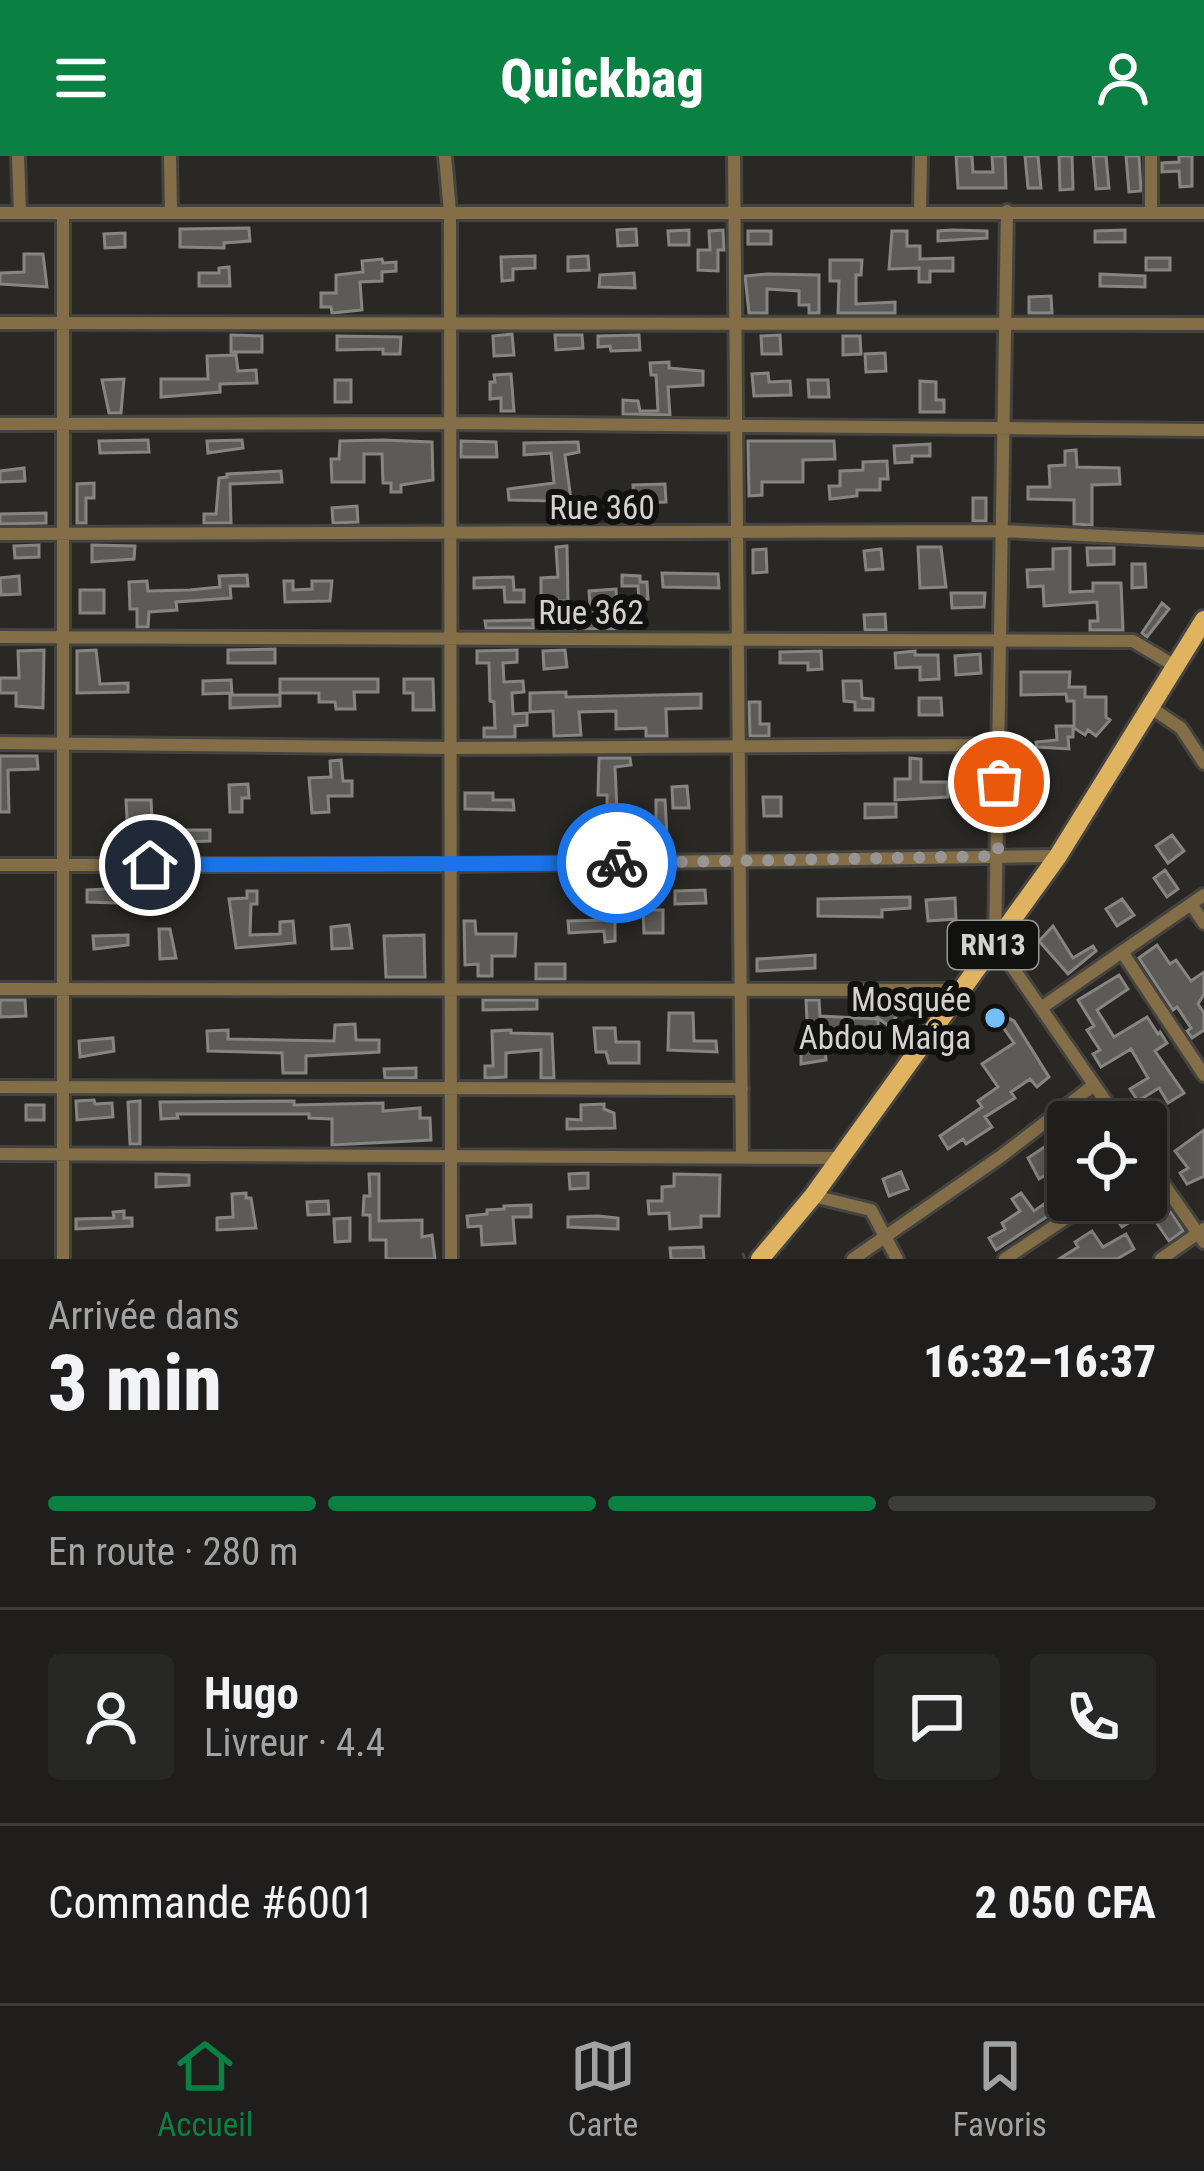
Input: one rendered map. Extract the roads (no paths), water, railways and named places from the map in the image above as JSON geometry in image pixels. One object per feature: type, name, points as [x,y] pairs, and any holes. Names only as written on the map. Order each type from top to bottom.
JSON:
[{"type":"main road","name":"RN13","points":[[761,1258],[813,1196],[1058,856],[1203,624]]},
{"type":"street","points":[[18,156],[20,213]]},
{"type":"street","points":[[170,156],[171,213]]},
{"type":"street","points":[[445,156],[450,212],[451,1259]]},
{"type":"street","points":[[734,156],[742,1157]]},
{"type":"street","points":[[920,211],[921,156]]},
{"type":"street","points":[[1150,212],[1151,156]]},
{"type":"street","points":[[1006,211],[995,943],[1105,1101]]},
{"type":"street","points":[[0,213],[1204,213]]},
{"type":"street","points":[[63,213],[63,1259]]},
{"type":"street","points":[[0,322],[1204,324]]},
{"type":"street","points":[[0,424],[1204,430]]},
{"type":"street","name":"Rue 360","points":[[0,534],[1002,531],[1204,541]]},
{"type":"street","name":"Rue 362","points":[[0,637],[1133,641],[1175,667]]},
{"type":"street","points":[[1150,707],[1181,728],[1204,764]]},
{"type":"street","points":[[0,743],[451,748],[999,745]]},
{"type":"street","points":[[0,865],[451,865],[1058,856]]},
{"type":"street","points":[[1041,1008],[1204,895]]},
{"type":"street","points":[[1191,904],[1204,923]]},
{"type":"street","points":[[1121,952],[1204,1075]]},
{"type":"street","points":[[0,989],[961,990]]},
{"type":"street","points":[[853,1259],[1094,1085]]},
{"type":"street","points":[[0,1087],[742,1089]]},
{"type":"street","points":[[0,1154],[839,1158]]},
{"type":"street","points":[[1161,1259],[1202,1235],[1167,1189]]},
{"type":"street","points":[[813,1196],[871,1210],[897,1259]]},
{"type":"street","points":[[1005,1259],[1062,1221]]},
{"type":"waterway","points":[[743,1254],[745,1259]]},
{"type":"place","name":"Mosquée Abdou Maiga","points":[[995,1018]]}]
